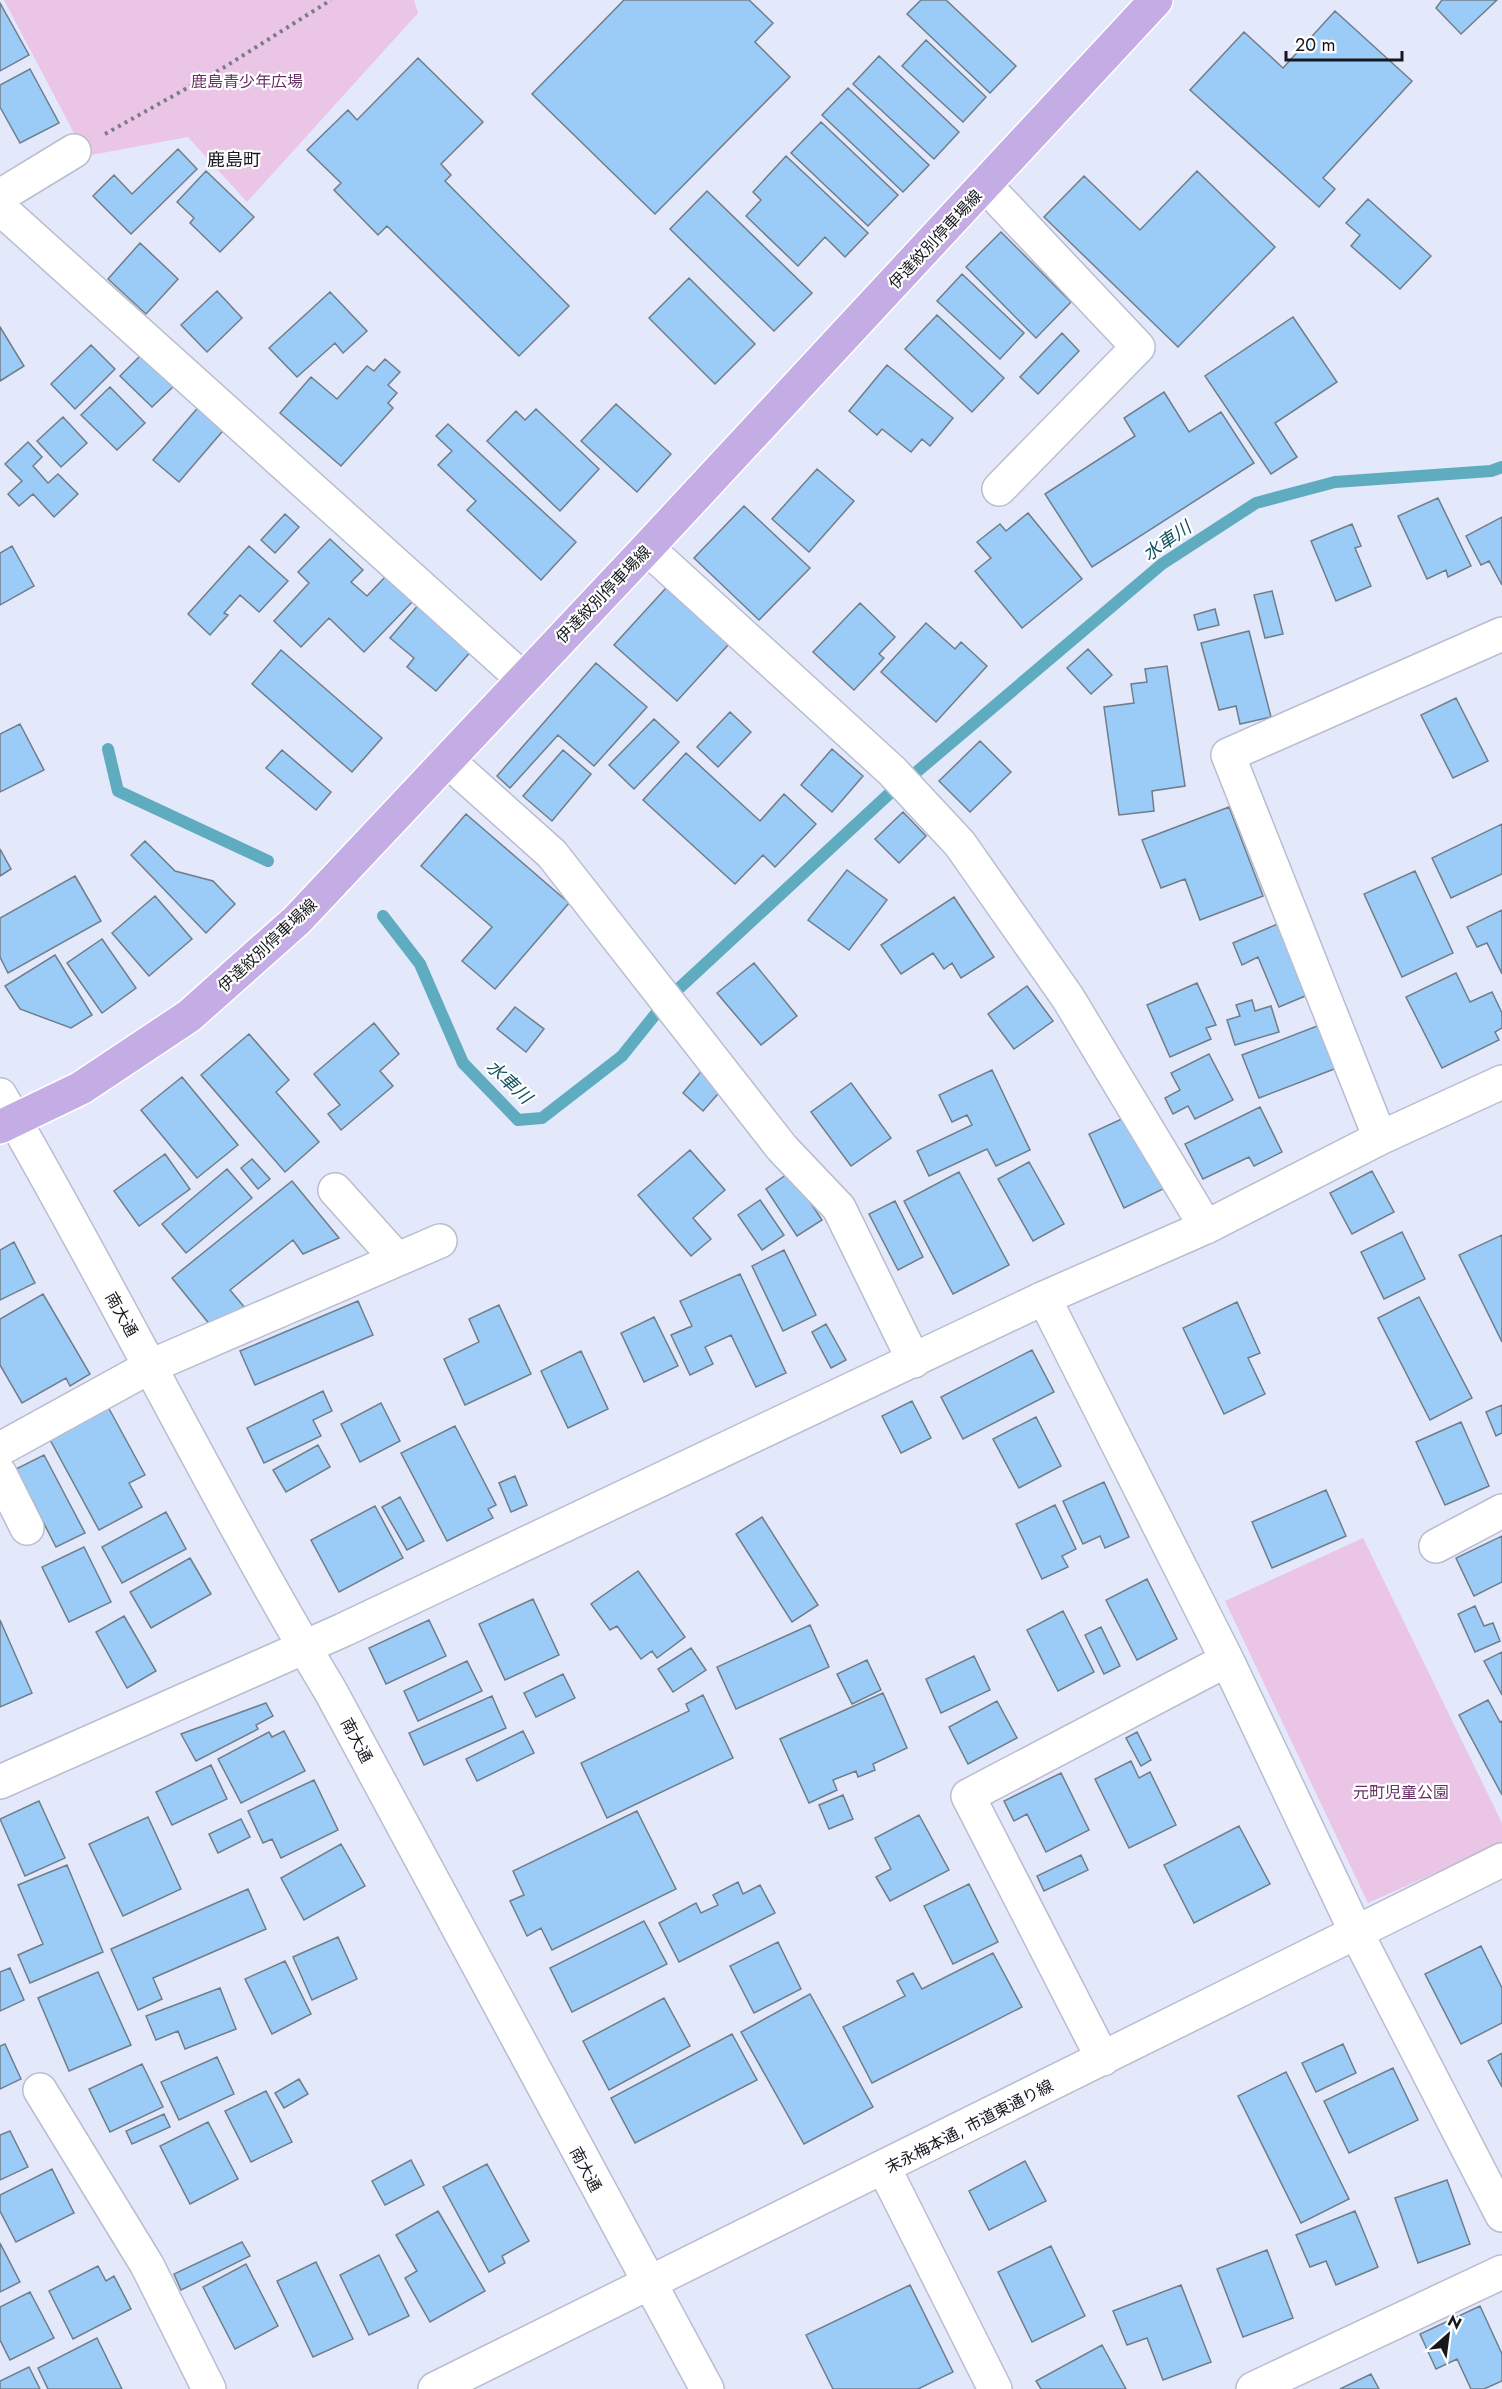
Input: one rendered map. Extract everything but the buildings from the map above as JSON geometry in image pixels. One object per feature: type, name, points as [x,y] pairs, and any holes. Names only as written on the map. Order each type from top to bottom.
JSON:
[{"type":"main road","name":"伊達紋別停車場線","points":[[5,1114],[81,1088],[189,1016],[297,920],[522,678],[647,548],[1156,0]]},
{"type":"street","points":[[0,196],[74,151]]},
{"type":"street","points":[[985,185],[1138,347],[999,489]]},
{"type":"street","points":[[0,208],[522,678]]},
{"type":"street","points":[[647,548],[892,771],[960,844],[1068,998],[1206,1227]]},
{"type":"street","points":[[1380,1138],[1228,754],[1502,634]]},
{"type":"street","points":[[447,760],[552,854],[782,1149],[839,1208],[914,1361]]},
{"type":"street","points":[[0,1782],[304,1647],[1044,1298],[1206,1227],[1380,1138],[1502,1082]]},
{"type":"street","name":"南大通","points":[[5,1114],[151,1366],[304,1647],[331,1692],[707,2389]]},
{"type":"street","points":[[335,1190],[397,1259]]},
{"type":"street","points":[[0,1449],[151,1366],[440,1241]]},
{"type":"street","points":[[1044,1298],[1227,1660],[1356,1932],[1498,2198]]},
{"type":"street","points":[[0,1474],[27,1528]]},
{"type":"street","points":[[1436,1546],[1502,1511]]},
{"type":"street","points":[[1103,2059],[968,1796],[1227,1660]]},
{"type":"street","name":"末永梅本通, 市道東通り線","points":[[435,2389],[1502,1860]]},
{"type":"street","points":[[40,2090],[147,2265],[209,2389]]},
{"type":"street","points":[[884,2168],[995,2389]]},
{"type":"street","points":[[1253,2389],[1502,2272]]},
{"type":"path","points":[[74,151],[223,68],[331,0]]},
{"type":"green space","name":"鹿島青少年広場","points":[[4,0],[414,0],[418,13],[247,202],[188,137],[86,156]]},
{"type":"green space","name":"元町児童公園","points":[[1363,1538],[1502,1823],[1502,1843],[1368,1903],[1225,1601]]},
{"type":"waterway","name":"水車川","points":[[913,775],[1162,564],[1256,503],[1335,482],[1491,471],[1502,467]]},
{"type":"waterway","name":"水車川","points":[[108,749],[118,791],[268,861]]},
{"type":"waterway","name":"水車川","points":[[675,992],[889,794]]},
{"type":"waterway","name":"水車川","points":[[383,916],[420,964],[463,1063],[518,1120],[542,1118],[622,1056],[658,1011]]},
{"type":"district","name":"鹿島町","points":[[234,160]]}]
